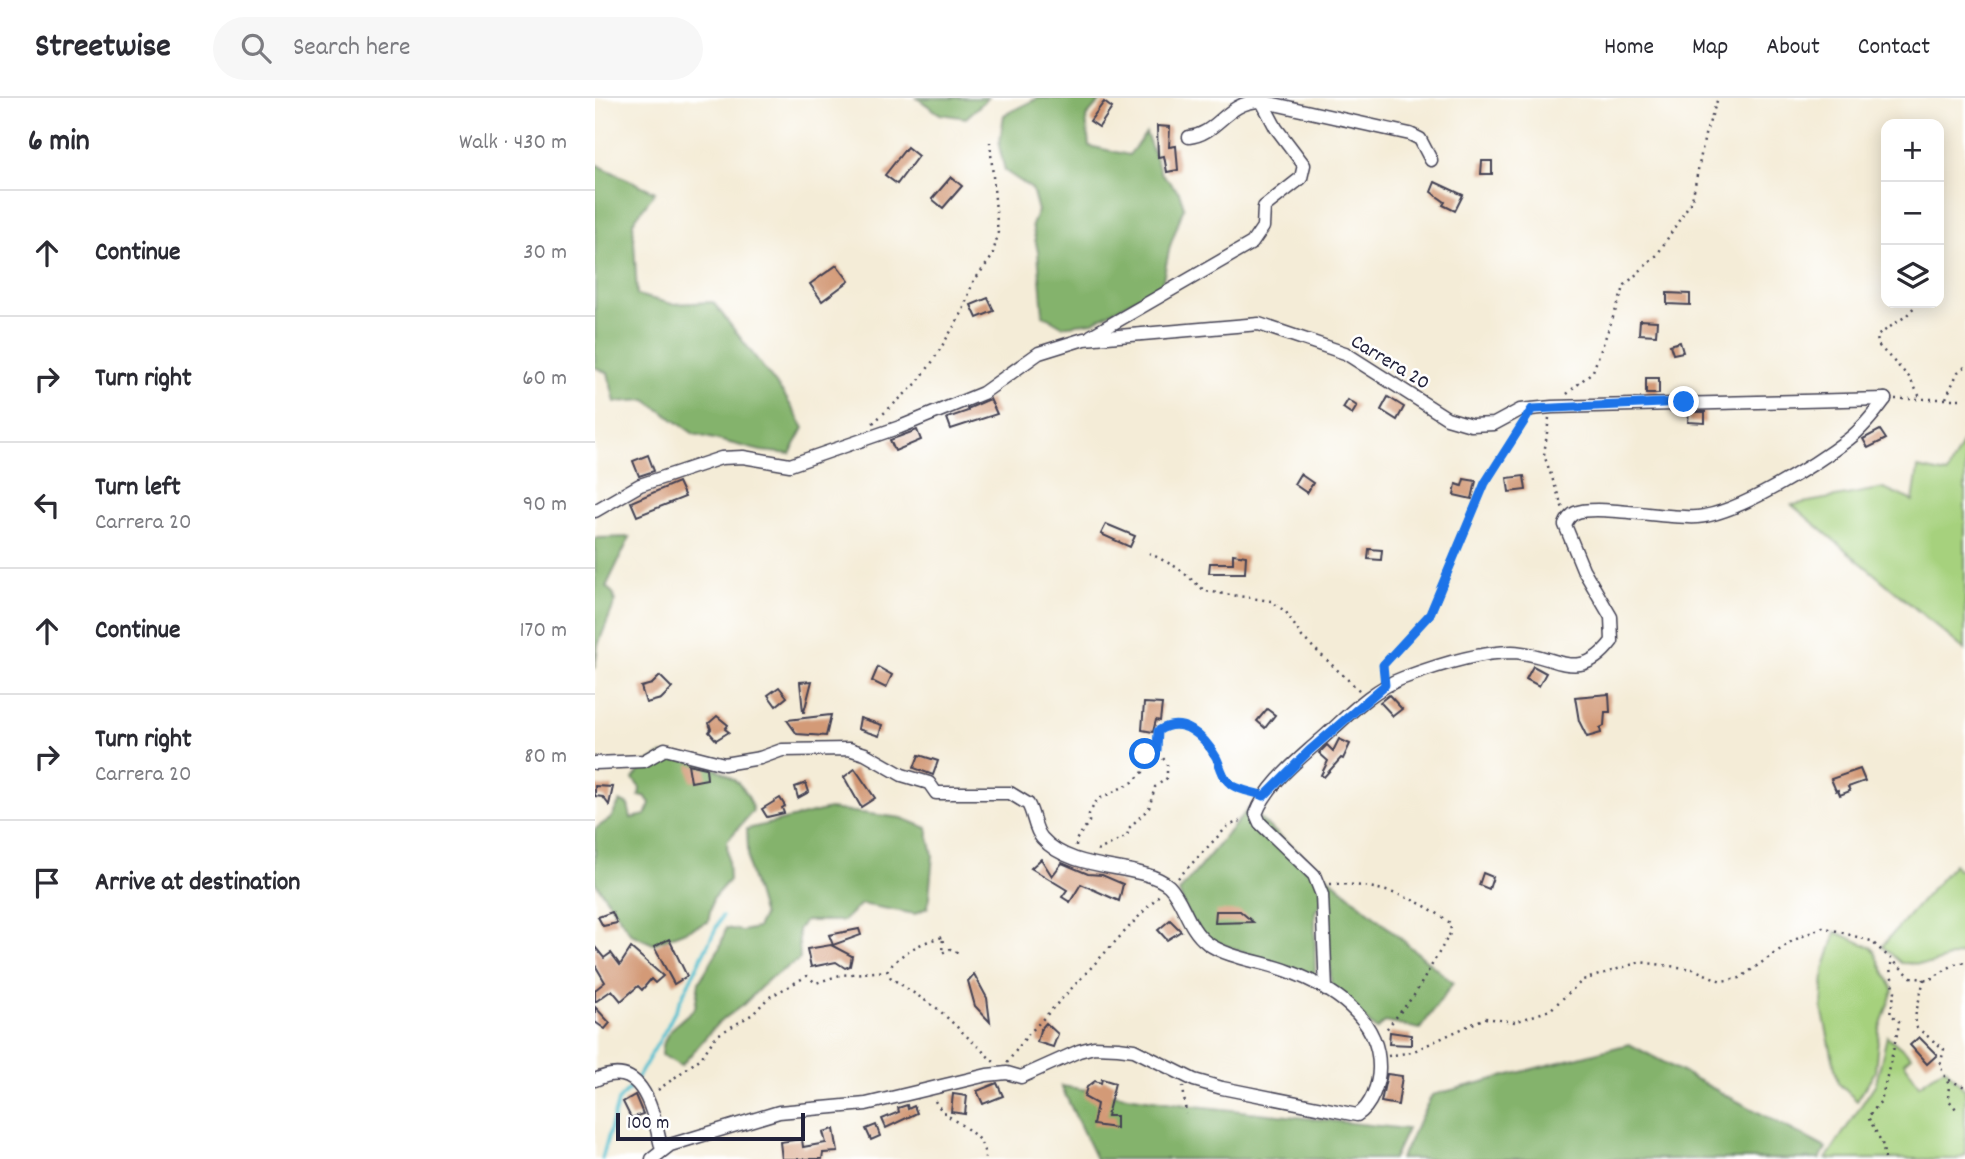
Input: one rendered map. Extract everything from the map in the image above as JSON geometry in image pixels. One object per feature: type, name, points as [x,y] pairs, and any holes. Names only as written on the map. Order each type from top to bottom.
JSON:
[{"type":"street","points":[[1084,339],[1252,243],[1263,227],[1264,207],[1301,178],[1304,165],[1260,99]]},
{"type":"street","points":[[1189,137],[1204,136],[1228,111],[1260,99],[1410,134],[1420,139],[1431,160]]},
{"type":"street","name":"Carrera 20","points":[[595,511],[640,485],[721,458],[743,457],[790,465],[946,410],[983,393],[1039,354],[1084,339],[1259,324],[1345,354],[1447,418],[1471,425],[1495,424],[1520,410],[1552,407],[1885,399]]},
{"type":"street","points":[[1326,990],[1323,964],[1325,924],[1317,884],[1314,875],[1260,823],[1256,814],[1264,796],[1309,751],[1385,685],[1475,657],[1511,652],[1537,655],[1564,666],[1586,663],[1601,656],[1612,641],[1611,617],[1565,526],[1568,518],[1576,512],[1601,511],[1666,518],[1701,517],[1738,506],[1849,438],[1885,399]]},
{"type":"street","points":[[595,763],[644,761],[665,749],[724,764],[760,758],[782,750],[849,749],[865,754],[902,775],[929,783],[936,793],[1010,793],[1028,804],[1040,835],[1055,850],[1076,855],[1088,863],[1154,878],[1170,887],[1188,923],[1207,943],[1230,954],[1289,971],[1355,1009],[1374,1037],[1379,1071],[1372,1097],[1364,1110],[1357,1115],[1222,1088],[1187,1076],[1134,1050],[1094,1047],[1021,1077],[1007,1073],[866,1104],[779,1112],[670,1145],[657,1155],[649,1097],[636,1081],[627,1076],[605,1076],[595,1080]]},
{"type":"path","points":[[1568,518],[1559,503],[1555,479],[1544,455],[1552,407],[1593,371],[1625,285],[1657,255],[1692,200],[1705,135],[1718,98]]},
{"type":"path","points":[[856,441],[881,413],[916,384],[931,364],[962,313],[973,282],[992,257],[998,234],[990,142]]},
{"type":"path","points":[[1913,308],[1877,336],[1878,345],[1909,377],[1921,399]]},
{"type":"path","points":[[1946,398],[1958,372],[1965,367]]},
{"type":"path","points":[[1885,399],[1965,399]]},
{"type":"path","points":[[1385,685],[1383,665],[1430,614],[1485,483],[1532,409]]},
{"type":"path","points":[[1149,553],[1178,568],[1205,591],[1271,601],[1286,612],[1315,650],[1369,699]]},
{"type":"path","points":[[1157,750],[1145,754],[1143,772],[1133,782],[1097,800],[1089,814],[1089,822],[1076,840],[1076,855],[1100,851],[1127,836],[1129,828],[1149,808],[1156,787],[1167,778],[1167,763],[1157,750],[1158,731],[1166,726],[1188,727],[1195,731],[1216,757],[1223,776],[1233,786],[1264,796]]},
{"type":"path","points":[[1007,1073],[1007,1061],[1026,1037],[1155,898],[1170,887],[1228,826],[1256,814]]},
{"type":"path","points":[[1317,884],[1352,883],[1385,890],[1436,912],[1450,923],[1451,932],[1415,994],[1388,1030],[1374,1037]]},
{"type":"path","points":[[1378,1058],[1412,1052],[1485,1018],[1515,1022],[1550,1010],[1583,980],[1640,962],[1693,969],[1721,981],[1740,978],[1792,942],[1823,927],[1871,941],[1911,977],[1929,980],[1955,964],[1965,962]]},
{"type":"path","points":[[649,1097],[701,1058],[716,1036],[753,1014],[768,998],[800,978],[807,976],[816,984],[840,975],[887,971],[905,952],[925,941],[943,937],[942,953],[950,949],[961,954]]},
{"type":"path","points":[[1885,1159],[1882,1143],[1868,1116],[1881,1101],[1898,1030],[1899,1021],[1889,1014],[1895,991],[1890,969],[1892,960]]},
{"type":"path","points":[[887,971],[891,978],[937,1009],[1007,1073]]},
{"type":"path","points":[[1924,979],[1915,1017],[1917,1028],[1944,1049],[1940,1066],[1946,1079],[1948,1099],[1956,1109]]},
{"type":"path","points":[[1186,1114],[1182,1087],[1187,1076]]},
{"type":"path","points":[[1946,1079],[1965,1087]]},
{"type":"path","points":[[929,1088],[940,1110],[978,1136],[984,1147],[985,1159]]},
{"type":"green space","points":[[917,98],[988,98],[966,118],[940,114]]},
{"type":"green space","points":[[1038,98],[1103,98],[1086,117],[1089,146],[1129,155],[1146,133],[1161,173],[1179,192],[1184,207],[1170,246],[1162,284],[1093,322],[1062,326],[1043,315],[1038,252],[1032,225],[1038,211],[1032,189],[1005,171],[999,146],[1004,115]]},
{"type":"green space","points":[[595,164],[655,192],[633,222],[637,295],[672,304],[713,302],[785,396],[804,428],[790,454],[761,451],[694,434],[646,400],[615,402],[608,373],[595,367]]},
{"type":"green space","points":[[1965,437],[1965,650],[1792,505],[1884,488],[1913,501],[1918,468],[1947,474]]},
{"type":"green space","points":[[630,537],[606,587],[613,593],[615,602],[598,645],[595,669],[595,538]]},
{"type":"green space","points":[[662,754],[705,764],[730,777],[748,797],[753,811],[727,841],[729,880],[713,898],[708,922],[653,944],[631,934],[595,882],[595,829],[611,818],[620,801],[628,805],[631,818],[646,815],[650,803],[645,796],[639,796],[640,788],[633,779],[644,765]]},
{"type":"green space","points":[[829,809],[902,818],[927,828],[933,855],[928,907],[915,914],[861,904],[843,921],[805,921],[798,929],[800,959],[769,979],[744,1004],[717,1024],[681,1066],[662,1055],[668,1034],[695,1008],[699,982],[720,947],[726,928],[742,931],[757,928],[763,916],[749,869],[747,829]]},
{"type":"green space","points":[[1248,809],[1453,983],[1420,1029],[1385,1022],[1376,1030],[1331,987],[1327,900],[1331,886],[1315,912],[1315,979],[1210,940],[1188,917],[1179,892]]},
{"type":"green space","points":[[1954,864],[1959,870],[1965,867],[1965,952],[1931,964],[1901,963],[1882,946]]},
{"type":"green space","points":[[1836,932],[1873,948],[1893,990],[1879,1030],[1875,1072],[1857,1101],[1838,1083],[1822,1008],[1824,970]]},
{"type":"green space","points":[[1887,1036],[1911,1056],[1904,1062],[1919,1085],[1945,1067],[1965,1090],[1965,1155],[1957,1159],[1826,1159],[1876,1083]]},
{"type":"green space","points":[[1629,1044],[1826,1148],[1820,1159],[1400,1159],[1432,1095]]},
{"type":"green space","points":[[1061,1086],[1186,1105],[1407,1129],[1393,1159],[1096,1159]]},
{"type":"building","points":[[1104,102],[1112,108],[1099,127],[1090,121]]},
{"type":"building","points":[[1157,126],[1170,127],[1169,147],[1176,146],[1178,170],[1167,172],[1164,156],[1158,157]]},
{"type":"building","points":[[907,147],[918,156],[897,184],[885,175]]},
{"type":"building","points":[[1482,161],[1492,161],[1492,174],[1481,174]]},
{"type":"building","points":[[951,177],[962,186],[943,208],[932,199]]},
{"type":"building","points":[[1435,182],[1463,195],[1455,211],[1443,205],[1445,202],[1431,192]]},
{"type":"building","points":[[837,265],[849,281],[822,301],[810,284]]},
{"type":"building","points":[[1667,293],[1690,294],[1690,305],[1667,304]]},
{"type":"building","points":[[988,298],[994,311],[977,318],[971,305]]},
{"type":"building","points":[[1640,320],[1657,321],[1656,335],[1639,334]]},
{"type":"building","points":[[1680,342],[1683,352],[1673,354],[1670,345]]},
{"type":"building","points":[[1646,378],[1659,378],[1659,394],[1646,394]]},
{"type":"building","points":[[1388,397],[1404,407],[1397,420],[1381,410]]},
{"type":"building","points":[[990,399],[997,414],[951,429],[947,418]]},
{"type":"building","points":[[1348,400],[1357,406],[1352,414],[1343,408]]},
{"type":"building","points":[[1689,412],[1705,412],[1705,423],[1688,422]]},
{"type":"building","points":[[917,430],[921,440],[895,451],[890,440]]},
{"type":"building","points":[[1880,430],[1886,439],[1868,448],[1863,439]]},
{"type":"building","points":[[648,455],[654,471],[639,476],[633,461]]},
{"type":"building","points":[[1300,474],[1313,483],[1307,493],[1294,484]]},
{"type":"building","points":[[1524,476],[1526,490],[1509,492],[1507,478]]},
{"type":"building","points":[[1464,479],[1476,481],[1472,499],[1454,495],[1456,484],[1462,486]]},
{"type":"building","points":[[678,482],[685,497],[637,516],[631,502]]},
{"type":"building","points":[[1106,524],[1135,536],[1130,547],[1101,534]]},
{"type":"building","points":[[1369,549],[1382,550],[1381,560],[1368,559]]},
{"type":"building","points":[[1233,554],[1246,556],[1245,573],[1209,573],[1210,563],[1233,563]]},
{"type":"building","points":[[1533,666],[1546,673],[1539,686],[1526,679]]},
{"type":"building","points":[[878,667],[892,675],[886,688],[872,681]]},
{"type":"building","points":[[660,676],[672,688],[661,699],[646,703],[641,687],[652,684]]},
{"type":"building","points":[[812,681],[804,712],[803,712],[800,682]]},
{"type":"building","points":[[779,687],[787,697],[776,706],[768,695]]},
{"type":"building","points":[[1609,694],[1610,712],[1605,712],[1601,733],[1587,737],[1579,721],[1575,697]]},
{"type":"building","points":[[1389,695],[1402,709],[1393,716],[1380,702]]},
{"type":"building","points":[[1144,703],[1162,704],[1160,721],[1156,720],[1153,732],[1142,730]]},
{"type":"building","points":[[1267,709],[1275,715],[1265,728],[1257,721]]},
{"type":"building","points":[[831,715],[826,736],[797,734],[787,720]]},
{"type":"building","points":[[717,716],[728,725],[725,729],[729,732],[716,740],[709,732],[709,723]]},
{"type":"building","points":[[860,718],[882,725],[879,736],[858,729]]},
{"type":"building","points":[[1339,739],[1350,744],[1343,759],[1341,758],[1324,777],[1321,775],[1328,761],[1319,753],[1327,745],[1333,751]]},
{"type":"building","points":[[919,755],[938,761],[933,775],[914,768]]},
{"type":"building","points":[[688,764],[706,768],[707,779],[691,782]]},
{"type":"building","points":[[855,769],[875,798],[861,807],[844,777]]},
{"type":"building","points":[[1860,769],[1865,781],[1848,787],[1850,791],[1840,795],[1831,779]]},
{"type":"building","points":[[806,783],[809,792],[798,798],[795,787]]},
{"type":"building","points":[[595,786],[613,787],[609,805],[603,797],[595,796]]},
{"type":"building","points":[[780,798],[785,806],[782,808],[784,813],[767,817],[762,809]]},
{"type":"building","points":[[1041,859],[1052,876],[1062,863],[1123,884],[1119,901],[1081,884],[1070,902],[1062,897],[1067,890],[1031,868]]},
{"type":"building","points":[[1483,873],[1493,877],[1489,889],[1479,885]]},
{"type":"building","points":[[1216,911],[1240,911],[1253,922],[1215,923]]},
{"type":"building","points":[[612,912],[617,923],[603,926],[598,917]]},
{"type":"building","points":[[1170,920],[1181,931],[1167,940],[1158,930]]},
{"type":"building","points":[[859,929],[861,935],[833,945],[829,935]]},
{"type":"building","points":[[669,939],[687,976],[674,984],[654,947]]},
{"type":"building","points":[[831,945],[852,956],[850,966],[845,968],[836,962],[811,967],[807,949]]},
{"type":"building","points":[[595,947],[604,958],[611,953],[620,965],[631,948],[663,976],[655,983],[651,979],[642,990],[638,986],[621,1001],[612,990],[595,1002],[595,990],[605,982],[595,965]]},
{"type":"building","points":[[974,974],[987,998],[990,1022],[975,1006],[968,981]]},
{"type":"building","points":[[595,1007],[610,1023],[605,1029],[595,1022]]},
{"type":"building","points":[[1046,1023],[1058,1034],[1053,1047],[1037,1042],[1040,1030]]},
{"type":"building","points":[[1390,1032],[1411,1035],[1411,1045],[1389,1044]]},
{"type":"building","points":[[1919,1037],[1937,1055],[1927,1064],[1910,1045]]},
{"type":"building","points":[[1387,1074],[1402,1076],[1398,1105],[1381,1102]]},
{"type":"building","points":[[1102,1079],[1115,1083],[1107,1116],[1116,1116],[1116,1128],[1093,1125],[1097,1104],[1084,1097],[1087,1087],[1095,1081],[1101,1083]]},
{"type":"building","points":[[997,1083],[1003,1096],[983,1104],[977,1091]]},
{"type":"building","points":[[953,1094],[967,1096],[965,1114],[951,1112]]},
{"type":"building","points":[[635,1095],[643,1114],[631,1118],[623,1102]]},
{"type":"building","points":[[907,1105],[908,1109],[914,1106],[917,1113],[886,1128],[882,1119],[899,1112],[898,1108]]},
{"type":"building","points":[[876,1125],[880,1136],[871,1140],[866,1129]]},
{"type":"building","points":[[834,1129],[838,1152],[823,1153],[822,1159],[782,1159],[780,1142],[802,1139],[803,1147],[826,1143],[823,1132]]},
{"type":"waterway","points":[[637,1079],[667,1027],[722,916]]},
{"type":"waterway","points":[[602,1159],[618,1101],[633,1085]]},
{"type":"route","points":[[1145,754],[1157,750],[1158,731],[1166,726],[1188,727],[1195,731],[1216,757],[1223,776],[1233,786],[1264,796],[1309,751],[1385,685],[1383,665],[1430,614],[1485,483],[1532,409],[1684,402]]}]
